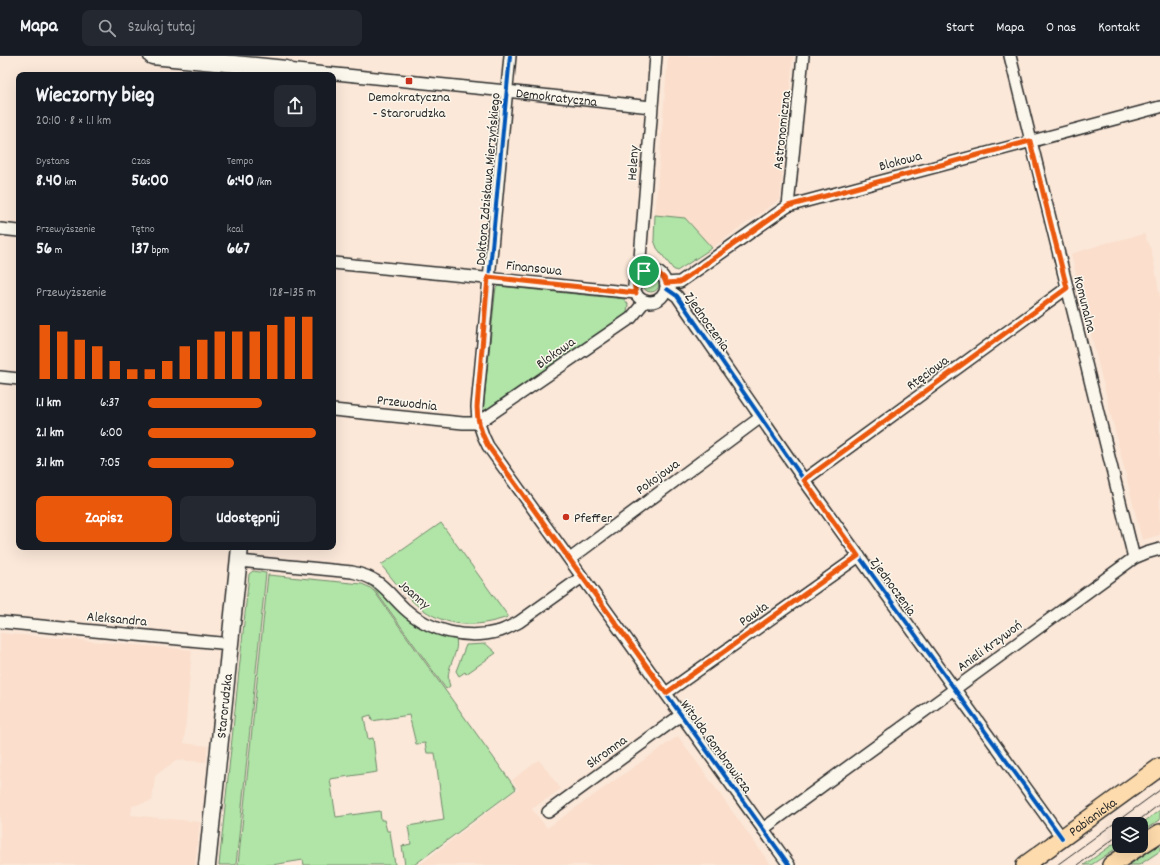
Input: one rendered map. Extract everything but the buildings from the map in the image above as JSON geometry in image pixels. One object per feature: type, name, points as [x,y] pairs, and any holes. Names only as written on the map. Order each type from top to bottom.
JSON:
[{"type":"main road","name":"Pabianicka","points":[[1024,865],[1160,767]]},
{"type":"main road","points":[[1148,840],[1160,832]]},
{"type":"main road","points":[[1111,865],[1129,853]]},
{"type":"street","name":"Demokratyczna","points":[[152,56],[333,72]]},
{"type":"street","name":"Doktora Zdzisława Mierzyńskiego","points":[[478,423],[477,407],[488,277],[510,56]]},
{"type":"street","name":"Heleny","points":[[644,271],[641,266],[640,258],[656,56]]},
{"type":"street","name":"Astronomiczna","points":[[788,206],[803,56]]},
{"type":"street","name":"Komunalna","points":[[1010,56],[1134,558]]},
{"type":"street","name":"Demokratyczna","points":[[336,72],[651,107]]},
{"type":"street","name":"Blokowa","points":[[667,286],[680,282],[788,206],[1160,107]]},
{"type":"street","points":[[0,229],[16,231]]},
{"type":"street","name":"Finansowa","points":[[336,263],[488,277],[636,293]]},
{"type":"street","points":[[655,270],[664,278],[667,286],[662,297],[658,300],[649,302],[638,297],[634,284],[636,279],[644,271],[655,270]]},
{"type":"street","name":"Zjednoczenia","points":[[667,286],[678,296],[804,480],[1062,838]]},
{"type":"street","name":"Rtęciowa","points":[[804,480],[1067,288]]},
{"type":"street","name":"Blokowa","points":[[478,423],[631,318],[644,301]]},
{"type":"street","points":[[0,377],[16,379]]},
{"type":"street","name":"Przewodnia","points":[[336,410],[463,423],[478,423]]},
{"type":"street","name":"Pokojowa","points":[[570,559],[761,418]]},
{"type":"street","name":"Witolda Gombrowicza","points":[[478,423],[482,436],[488,446],[789,865]]},
{"type":"street","name":"Anieli Krzywoń","points":[[763,829],[1134,558],[1160,549]]},
{"type":"street","name":"Joanny","points":[[240,554],[364,574],[380,582],[405,608],[421,620],[439,629],[467,634],[501,631],[519,622],[582,577]]},
{"type":"street","name":"Starorudzka","points":[[207,865],[240,554]]},
{"type":"street","name":"Pawła","points":[[666,693],[858,556]]},
{"type":"street","name":"Aleksandra","points":[[0,622],[231,644]]},
{"type":"street","name":"Skromna","points":[[548,812],[681,715]]},
{"type":"shaded area","points":[[668,56],[793,56],[780,199],[712,248],[685,218],[655,215]]},
{"type":"shaded area","points":[[1144,234],[1151,250],[1160,297],[1160,535],[1142,540],[1071,254],[1106,243]]},
{"type":"shaded area","points":[[0,633],[192,650],[184,743],[208,746],[206,762],[176,760],[155,776],[152,801],[132,806],[131,815],[200,822],[195,865],[0,865]]},
{"type":"shaded area","points":[[678,736],[771,865],[419,865],[518,789],[512,780],[539,760],[561,789],[532,809],[547,828]]},
{"type":"green space","points":[[655,215],[685,218],[712,248],[677,271],[673,269],[657,248],[654,240]]},
{"type":"green space","points":[[648,276],[654,276],[659,281],[657,290],[654,292],[648,292],[643,287],[643,281]]},
{"type":"green space","points":[[498,286],[624,299],[628,304],[627,313],[486,412],[483,410],[495,295],[496,288]]},
{"type":"green space","points":[[441,523],[508,617],[496,621],[473,624],[462,624],[439,619],[413,602],[381,565]]},
{"type":"green space","points":[[253,571],[266,573],[236,865],[219,865],[249,574]]},
{"type":"green space","points":[[268,575],[362,584],[374,591],[516,789],[414,865],[405,865],[402,846],[411,844],[408,826],[444,820],[435,753],[427,753],[425,743],[416,744],[409,715],[372,721],[371,715],[364,717],[368,739],[373,738],[377,772],[330,779],[336,817],[380,811],[381,820],[384,820],[387,831],[390,831],[395,865],[304,865],[303,860],[272,865],[238,865]]},
{"type":"green space","points":[[368,584],[377,588],[403,615],[418,626],[430,632],[456,639],[456,651],[450,667],[448,679],[450,686],[446,689],[374,589]]},
{"type":"green space","points":[[486,644],[496,653],[466,674],[465,672],[459,676],[456,671],[466,645]]},
{"type":"green space","points":[[1160,810],[1160,820],[1148,828],[1148,819]]},
{"type":"green space","points":[[1160,844],[1160,851],[1139,865],[1129,865],[1148,853]]},
{"type":"green space","points":[[1112,845],[1112,851],[1091,865],[1084,865]]},
{"type":"tram line","points":[[1057,865],[1160,790]]},
{"type":"tram line","points":[[1143,817],[1160,804]]},
{"type":"tram line","points":[[1078,865],[1112,840]]},
{"type":"cycle path","points":[[510,56],[477,407],[481,432],[488,446],[789,865]]},
{"type":"cycle path","points":[[667,289],[677,296],[804,480],[1062,838]]},
{"type":"place","name":"Demokratyczna - Starorudzka","points":[[409,81]]},
{"type":"place","name":"Pfeffer","points":[[566,517]]},
{"type":"route","points":[[1030,141],[1067,288],[804,480],[858,556],[666,693],[488,446],[482,436],[477,415],[488,277],[636,293],[634,284],[639,274],[644,271],[655,270],[660,273],[666,283],[680,282],[788,206],[1030,141]]}]
